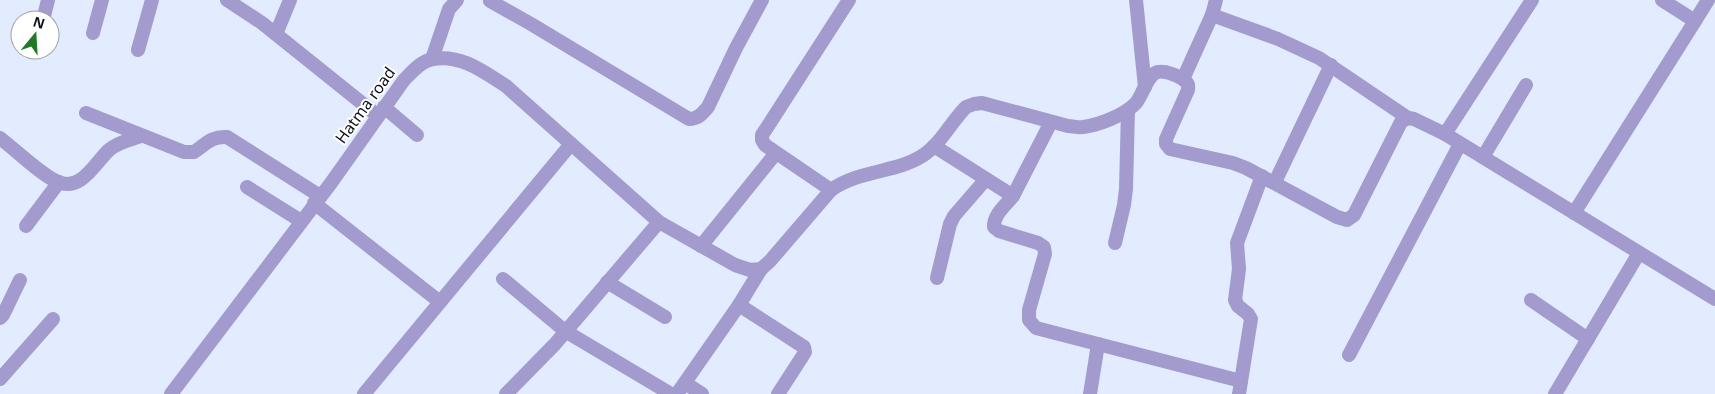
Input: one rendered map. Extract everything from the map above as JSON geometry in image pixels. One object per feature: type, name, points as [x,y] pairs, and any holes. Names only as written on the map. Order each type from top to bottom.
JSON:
[{"type":"street","points":[[93,33],[102,0]]},
{"type":"street","points":[[138,50],[152,0]]},
{"type":"street","points":[[226,0],[256,18],[381,111],[417,135]]},
{"type":"street","points":[[276,34],[290,0]]},
{"type":"street","points":[[457,0],[449,8],[432,59],[459,60],[479,68],[506,86],[659,222],[735,265],[756,269]]},
{"type":"street","points":[[489,0],[532,24],[689,120],[702,115],[708,108],[736,48],[762,0]]},
{"type":"street","points":[[831,190],[765,145],[762,135],[849,0]]},
{"type":"street","points":[[1136,0],[1145,87]]},
{"type":"street","points":[[1183,79],[1212,16],[1216,0]]},
{"type":"street","points":[[1445,134],[1532,0]]},
{"type":"street","points":[[1662,0],[1695,22]]},
{"type":"street","points":[[1574,213],[1708,0]]},
{"type":"street","points":[[1212,16],[1301,48],[1331,65],[1408,118],[1445,134],[1715,299]]},
{"type":"street","name":"Hatma road","points":[[171,394],[404,80],[417,67],[432,59]]},
{"type":"street","points":[[1052,122],[1013,196],[994,222],[994,226],[999,231],[1038,243],[1044,247],[1045,254],[1029,310],[1029,320],[1036,328],[1098,344],[1240,387],[1251,319],[1238,306],[1235,300],[1239,269],[1237,243],[1269,179],[1331,65]]},
{"type":"street","points":[[504,279],[565,331],[671,394],[676,394],[739,305],[756,269],[770,261],[831,190],[851,179],[912,162],[924,156],[966,107],[982,103],[1081,128],[1109,119],[1128,110],[1136,102],[1151,77],[1156,73],[1164,71],[1183,79],[1188,85],[1188,90],[1166,139],[1166,144],[1170,149],[1233,162],[1269,179],[1336,217],[1347,220],[1354,215],[1401,122],[1408,118]]},
{"type":"street","points":[[1483,157],[1526,85]]},
{"type":"street","points":[[1115,243],[1126,190],[1128,110]]},
{"type":"street","points":[[86,113],[184,152],[194,152],[218,136],[227,137],[317,199],[440,302]]},
{"type":"street","points":[[0,138],[49,177],[67,185],[81,180],[109,150],[118,144],[141,136]]},
{"type":"street","points":[[364,394],[571,144]]},
{"type":"street","points":[[1349,355],[1460,144]]},
{"type":"street","points":[[934,146],[1013,196]]},
{"type":"street","points":[[701,246],[776,152]]},
{"type":"street","points":[[937,278],[950,224],[954,216],[986,179]]},
{"type":"street","points":[[26,226],[59,182]]},
{"type":"street","points":[[247,188],[300,221]]},
{"type":"street","points":[[506,394],[554,344],[659,222]]},
{"type":"street","points":[[1555,394],[1639,253]]},
{"type":"street","points":[[0,318],[20,280]]},
{"type":"street","points":[[607,282],[665,316]]},
{"type":"street","points":[[1531,300],[1588,339]]},
{"type":"street","points":[[739,305],[804,347],[802,357],[778,394]]},
{"type":"street","points":[[0,379],[53,319]]},
{"type":"street","points":[[1090,394],[1098,344]]},
{"type":"street","points":[[685,383],[702,394]]}]
